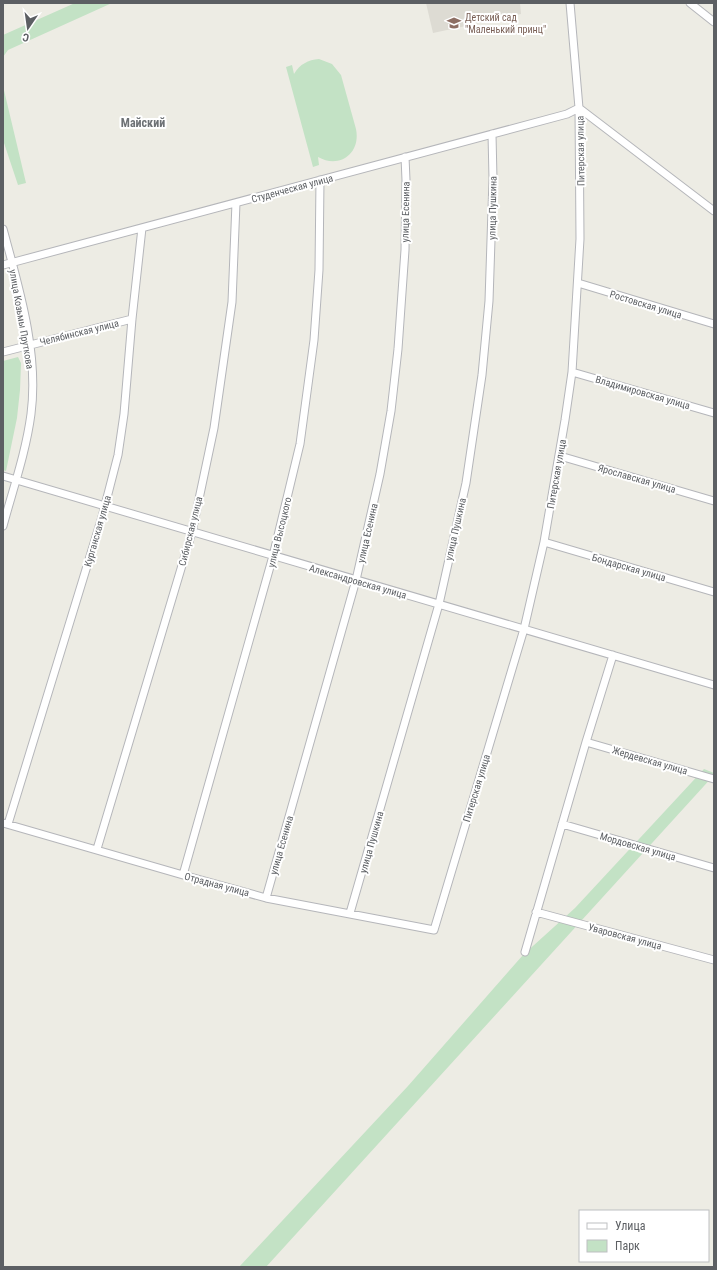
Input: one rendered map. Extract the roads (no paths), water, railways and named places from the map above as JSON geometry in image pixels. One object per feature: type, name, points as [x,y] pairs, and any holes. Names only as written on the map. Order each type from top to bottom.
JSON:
[{"type":"street","name":"Питерская улица","points":[[434,930],[524,629],[544,542],[560,456],[572,372],[580,239],[579,108],[570,3]]},
{"type":"street","points":[[690,3],[714,22]]},
{"type":"street","name":"Студенческая улица","points":[[3,265],[567,114],[579,108]]},
{"type":"street","points":[[579,108],[714,211]]},
{"type":"street","name":"улица Пушкина","points":[[350,913],[439,604],[466,483],[482,375],[489,301],[492,134]]},
{"type":"street","name":"улица Есенина","points":[[266,898],[356,580],[380,474],[392,404],[398,349],[405,250],[405,157]]},
{"type":"street","name":"улица Высоцкого","points":[[183,875],[273,556],[300,444],[314,340],[319,270],[320,180]]},
{"type":"street","name":"Сибирская улица","points":[[97,849],[192,532],[214,428],[232,302],[236,202]]},
{"type":"street","name":"Курганская улица","points":[[5,823],[105,506],[118,455],[124,414],[142,228]]},
{"type":"street","name":"улица Козьмы Пруткова","points":[[3,229],[12,263],[32,363],[31,414],[24,450],[3,526]]},
{"type":"street","name":"Ростовская улица","points":[[578,283],[714,324]]},
{"type":"street","name":"Челябинская улица","points":[[3,352],[132,319]]},
{"type":"street","name":"Владимировская улица","points":[[572,372],[714,413]]},
{"type":"street","name":"Ярославская улица","points":[[560,456],[714,501]]},
{"type":"street","name":"Александровская улица","points":[[3,476],[714,685]]},
{"type":"street","name":"Бондарская улица","points":[[544,542],[714,592]]},
{"type":"street","points":[[525,952],[613,655]]},
{"type":"street","name":"Жердевская улица","points":[[586,742],[714,779]]},
{"type":"street","name":"Отрадная улица","points":[[5,823],[266,898],[434,930]]},
{"type":"street","name":"Мордовская улица","points":[[562,824],[714,868]]},
{"type":"street","name":"Уваровская улица","points":[[536,912],[714,960]]},
{"type":"place","name":"Детский сад \"Маленький принц\"","points":[[454,23]]},
{"type":"district","name":"Майский","points":[[143,123]]}]
